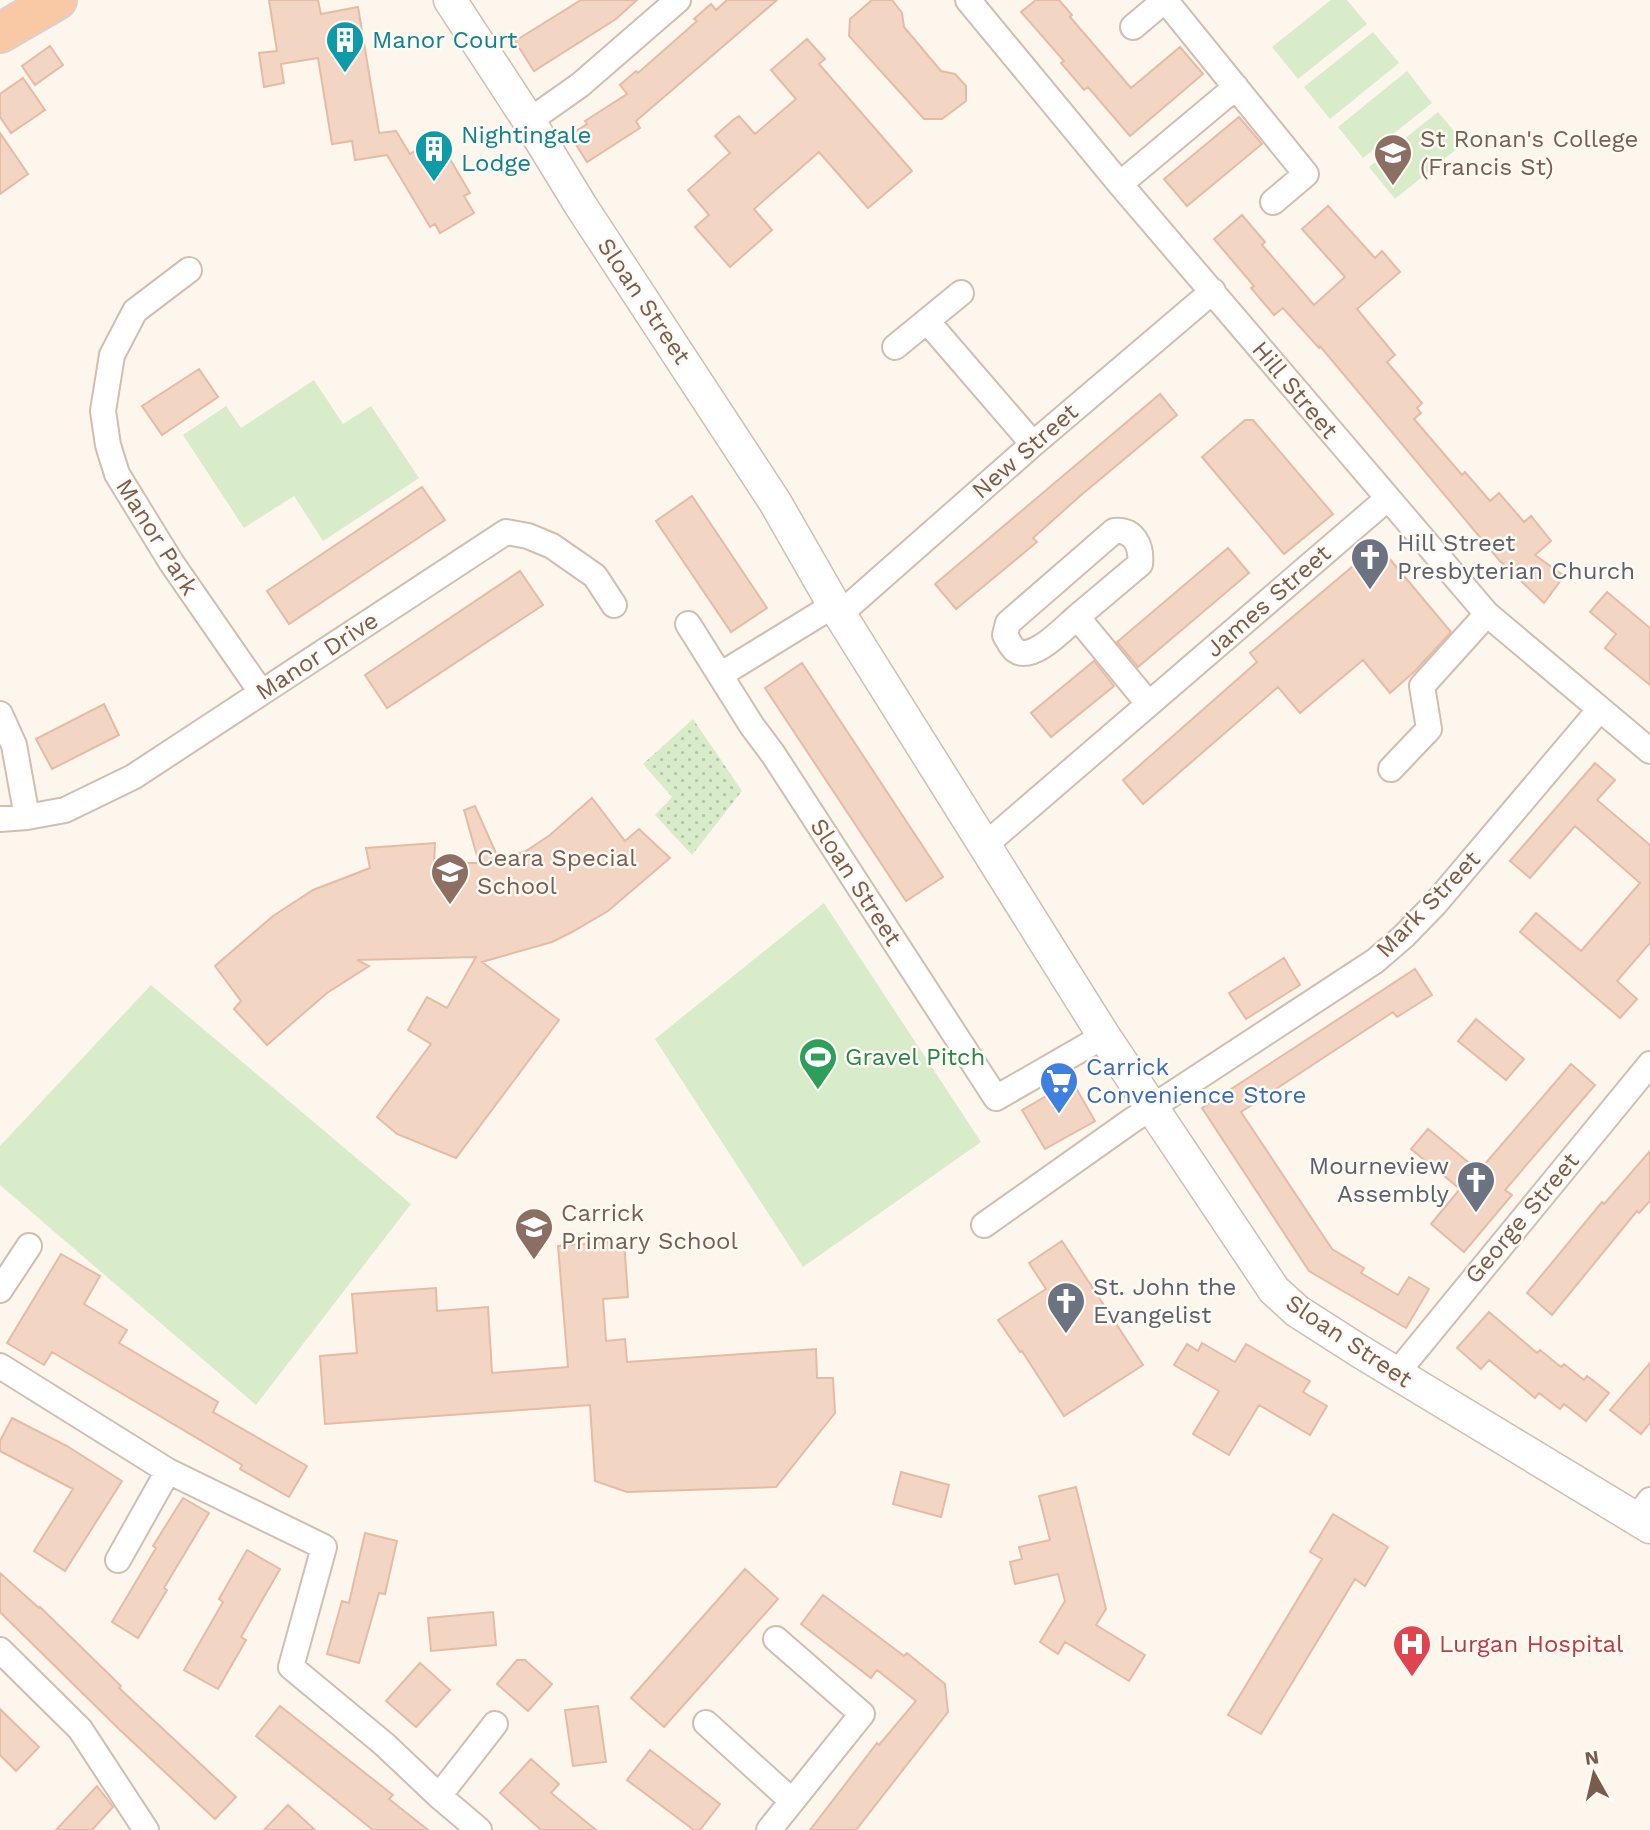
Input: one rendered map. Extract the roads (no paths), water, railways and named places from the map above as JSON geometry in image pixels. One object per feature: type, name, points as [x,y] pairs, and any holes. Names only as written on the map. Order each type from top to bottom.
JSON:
[{"type":"highway","points":[[0,18],[19,0]]},
{"type":"highway","points":[[0,33],[57,0]]},
{"type":"street","name":"Sloan Street","points":[[450,0],[775,502],[837,609],[1104,1036],[1274,1290],[1297,1311],[1396,1374],[1645,1515]]},
{"type":"street","points":[[528,121],[580,85],[678,0]]},
{"type":"street","name":"Hill Street","points":[[968,0],[1120,184],[1487,614],[1650,751]]},
{"type":"street","points":[[1133,27],[1165,0],[1306,174],[1273,202]]},
{"type":"street","points":[[1120,184],[1236,87]]},
{"type":"street","name":"Manor Park","points":[[188,270],[135,311],[111,355],[103,411],[108,445],[117,474],[171,562],[261,692]]},
{"type":"street","name":"New Street","points":[[837,609],[1213,291]]},
{"type":"street","points":[[895,347],[961,293]]},
{"type":"street","points":[[927,321],[1033,444]]},
{"type":"street","name":"James Street","points":[[985,845],[1387,499]]},
{"type":"street","points":[[1123,530],[1140,546],[1140,564],[1077,617],[1033,653],[1023,654],[1013,649],[1005,635],[1008,623],[1114,531],[1123,530]]},
{"type":"street","name":"Manor Drive","points":[[0,819],[65,810],[133,777],[506,532],[528,536],[552,546],[594,576],[614,605]]},
{"type":"street","points":[[688,624],[720,675],[837,609]]},
{"type":"street","points":[[1391,769],[1429,729],[1422,686],[1487,614]]},
{"type":"street","points":[[1077,617],[1148,704]]},
{"type":"street","name":"Sloan Street","points":[[720,675],[996,1098],[1104,1036]]},
{"type":"street","name":"Mark Street","points":[[984,1225],[1131,1121],[1375,961],[1435,904],[1600,709]]},
{"type":"street","points":[[0,714],[14,745],[27,817]]},
{"type":"street","name":"George Street","points":[[1396,1374],[1650,1064]]},
{"type":"street","points":[[0,1290],[29,1246]]},
{"type":"street","points":[[0,1366],[168,1471],[324,1547],[291,1667],[384,1744],[479,1830]]},
{"type":"street","points":[[118,1560],[168,1471]]},
{"type":"street","points":[[769,1830],[862,1714],[776,1639]]},
{"type":"street","points":[[0,1650],[80,1728],[146,1830]]},
{"type":"street","points":[[706,1723],[792,1801]]},
{"type":"street","points":[[439,1796],[495,1724]]},
{"type":"place","name":"Manor Court","points":[[345,74]]},
{"type":"place","name":"Nightingale Lodge","points":[[434,183]]},
{"type":"place","name":"St Ronan's College (Francis St)","points":[[1393,187]]},
{"type":"place","name":"Hill Street Presbyterian Church","points":[[1370,591]]},
{"type":"place","name":"Ceara Special School","points":[[450,906]]},
{"type":"place","name":"Gravel Pitch","points":[[818,1091]]},
{"type":"place","name":"Carrick Convenience Store","points":[[1059,1115]]},
{"type":"place","name":"Mourneview Assembly","points":[[1476,1214]]},
{"type":"place","name":"Carrick Primary School","points":[[534,1261]]},
{"type":"place","name":"St. John the Evangelist","points":[[1066,1335]]},
{"type":"place","name":"Lurgan Hospital","points":[[1412,1678]]}]
